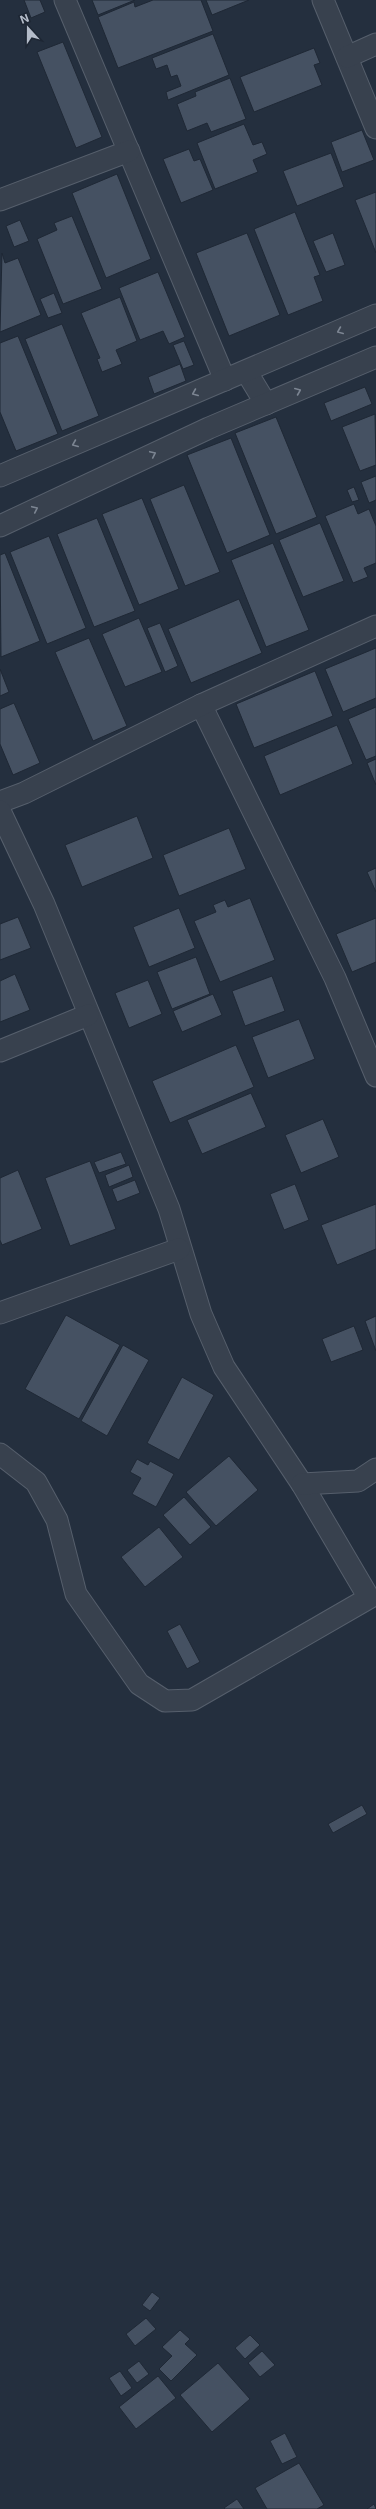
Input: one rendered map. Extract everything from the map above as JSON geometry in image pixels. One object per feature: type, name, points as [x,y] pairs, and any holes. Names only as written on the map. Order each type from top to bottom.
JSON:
[{"type":"street","points":[[65,0],[225,380]]},
{"type":"street","points":[[323,0],[376,128]]},
{"type":"street","points":[[346,57],[376,44]]},
{"type":"street","points":[[0,200],[129,150]]},
{"type":"street","points":[[0,476],[376,315]]},
{"type":"street","points":[[0,526],[208,428],[376,357]]},
{"type":"street","points":[[246,371],[266,404]]},
{"type":"street","points":[[0,802],[24,793],[201,705],[376,626]]},
{"type":"street","points":[[201,705],[335,978],[376,1076]]},
{"type":"street","points":[[0,811],[44,904],[88,1015],[169,1209],[201,1314],[224,1367],[302,1484],[374,1600],[192,1700],[165,1701],[138,1684],[104,1637],[76,1594],[56,1520],[36,1482],[0,1454]]},
{"type":"street","points":[[0,1051],[88,1015]]},
{"type":"street","points":[[0,1313],[180,1249]]},
{"type":"street","points":[[302,1484],[358,1480],[376,1469]]},
{"type":"building","points":[[24,0],[40,0],[45,12],[31,18]]},
{"type":"building","points":[[92,0],[135,0],[98,15]]},
{"type":"building","points":[[153,0],[201,0],[213,31],[118,68],[98,17],[134,2],[135,7]]},
{"type":"building","points":[[206,0],[249,0],[212,15]]},
{"type":"building","points":[[213,34],[229,75],[168,100],[166,92],[181,86],[177,75],[171,77],[167,65],[156,69],[152,58]]},
{"type":"building","points":[[63,42],[102,137],[76,148],[37,52]]},
{"type":"building","points":[[314,48],[320,63],[314,65],[322,85],[254,112],[240,77]]},
{"type":"building","points":[[230,78],[246,119],[211,132],[207,123],[187,131],[177,104],[196,96],[195,92]]},
{"type":"building","points":[[244,124],[253,145],[262,142],[267,154],[253,160],[258,172],[215,189],[197,143]]},
{"type":"building","points":[[362,130],[374,160],[342,172],[331,142]]},
{"type":"building","points":[[189,149],[194,161],[200,159],[213,190],[181,203],[163,159]]},
{"type":"building","points":[[331,153],[344,187],[297,206],[283,171]]},
{"type":"building","points":[[117,174],[151,259],[106,278],[72,193]]},
{"type":"building","points":[[376,192],[376,253],[355,200]]},
{"type":"building","points":[[295,212],[320,275],[314,277],[323,301],[288,315],[254,229]]},
{"type":"building","points":[[72,216],[102,289],[63,304],[37,239],[57,230],[54,223]]},
{"type":"building","points":[[20,220],[29,241],[14,247],[6,226]]},
{"type":"building","points":[[247,233],[280,315],[229,336],[196,253]]},
{"type":"building","points":[[333,233],[345,265],[326,272],[313,241]]},
{"type":"building","points":[[2,253],[5,263],[18,258],[41,315],[0,332]]},
{"type":"building","points":[[158,272],[185,337],[169,344],[163,331],[140,340],[119,288]]},
{"type":"building","points":[[54,293],[62,313],[48,318],[40,299]]},
{"type":"building","points":[[120,297],[137,341],[116,350],[122,364],[102,372],[97,359],[100,358],[81,313]]},
{"type":"building","points":[[62,324],[99,416],[62,431],[25,339]]},
{"type":"building","points":[[18,336],[58,434],[16,451],[0,412],[0,343]]},
{"type":"building","points":[[184,341],[194,365],[183,369],[173,345]]},
{"type":"building","points":[[180,364],[186,381],[154,394],[148,377]]},
{"type":"building","points":[[365,387],[372,404],[331,421],[324,403]]},
{"type":"building","points":[[375,414],[376,465],[360,471],[342,427]]},
{"type":"building","points":[[276,417],[317,517],[276,534],[235,433]]},
{"type":"building","points":[[231,438],[270,535],[227,553],[187,455]]},
{"type":"building","points":[[376,476],[376,500],[369,503],[361,482]]},
{"type":"building","points":[[184,485],[220,572],[185,586],[150,499]]},
{"type":"building","points":[[354,487],[359,500],[352,502],[347,490]]},
{"type":"building","points":[[142,498],[179,589],[139,605],[102,514]]},
{"type":"building","points":[[354,504],[358,514],[369,509],[376,526],[376,563],[364,568],[368,577],[353,583],[325,516]]},
{"type":"building","points":[[97,518],[135,611],[94,627],[57,534]]},
{"type":"building","points":[[320,523],[344,581],[303,597],[279,540]]},
{"type":"building","points":[[49,536],[86,628],[47,644],[10,552]]},
{"type":"building","points":[[273,543],[309,630],[266,647],[231,560]]},
{"type":"building","points":[[5,553],[40,641],[1,657],[0,555]]},
{"type":"building","points":[[239,599],[262,653],[191,683],[168,629]]},
{"type":"building","points":[[139,618],[162,672],[125,687],[102,634]]},
{"type":"building","points":[[160,623],[178,666],[165,672],[147,628]]},
{"type":"building","points":[[89,638],[127,726],[93,741],[55,652]]},
{"type":"building","points":[[376,648],[376,698],[343,712],[325,669]]},
{"type":"building","points":[[0,669],[9,692],[0,696]]},
{"type":"building","points":[[315,671],[333,716],[254,748],[236,704]]},
{"type":"building","points":[[14,703],[40,763],[13,775],[0,744],[0,709]]},
{"type":"building","points":[[376,707],[376,756],[366,760],[348,719]]},
{"type":"building","points":[[337,725],[353,764],[280,795],[264,756]]},
{"type":"building","points":[[376,759],[376,785],[367,763]]},
{"type":"building","points":[[137,816],[153,858],[82,887],[65,845]]},
{"type":"building","points":[[229,828],[246,869],[179,896],[163,855]]},
{"type":"building","points":[[376,868],[376,892],[367,872]]},
{"type":"building","points":[[250,898],[275,960],[220,982],[194,921],[216,912],[213,905],[225,900],[228,907]]},
{"type":"building","points":[[179,908],[195,948],[149,967],[133,927]]},
{"type":"building","points":[[18,917],[31,948],[0,960],[0,924]]},
{"type":"building","points":[[376,918],[376,962],[352,972],[336,934]]},
{"type":"building","points":[[196,957],[210,994],[172,1009],[157,972]]},
{"type":"building","points":[[15,974],[30,1010],[0,1022],[0,981]]},
{"type":"building","points":[[272,976],[285,1011],[245,1026],[232,991]]},
{"type":"building","points":[[148,980],[162,1014],[129,1028],[115,993]]},
{"type":"building","points":[[213,994],[222,1015],[182,1032],[173,1011]]},
{"type":"building","points":[[299,1019],[315,1059],[268,1078],[252,1037]]},
{"type":"building","points":[[236,1045],[254,1087],[170,1123],[152,1081]]},
{"type":"building","points":[[251,1093],[266,1127],[202,1154],[187,1120]]},
{"type":"building","points":[[323,1119],[339,1157],[301,1173],[285,1135]]},
{"type":"building","points":[[121,1152],[126,1164],[99,1173],[94,1162]]},
{"type":"building","points":[[90,1161],[116,1229],[70,1246],[45,1178]]},
{"type":"building","points":[[129,1165],[133,1177],[109,1187],[105,1175]]},
{"type":"building","points":[[18,1170],[42,1229],[2,1245],[0,1240],[0,1178]]},
{"type":"building","points":[[135,1180],[140,1193],[117,1202],[112,1189]]},
{"type":"building","points":[[295,1184],[309,1220],[284,1230],[270,1194]]},
{"type":"building","points":[[376,1204],[376,1249],[337,1265],[321,1225]]},
{"type":"building","points":[[66,1315],[120,1345],[79,1419],[25,1389]]},
{"type":"building","points":[[376,1316],[376,1351],[365,1321]]},
{"type":"building","points":[[354,1326],[363,1350],[331,1362],[322,1339]]},
{"type":"building","points":[[123,1345],[149,1360],[107,1436],[81,1421]]},
{"type":"building","points":[[182,1377],[214,1395],[179,1460],[147,1443]]},
{"type":"building","points":[[229,1456],[258,1490],[216,1526],[186,1492]]},
{"type":"building","points":[[137,1459],[148,1465],[150,1461],[174,1474],[156,1507],[132,1494],[141,1478],[130,1472]]},
{"type":"building","points":[[184,1497],[211,1527],[190,1545],[163,1515]]},
{"type":"building","points":[[159,1527],[183,1557],[145,1587],[121,1557]]},
{"type":"building","points":[[180,1624],[200,1662],[187,1669],[167,1631]]},
{"type":"building","points":[[362,1805],[367,1814],[333,1833],[328,1824]]},
{"type":"building","points":[[152,2292],[160,2298],[150,2311],[142,2305]]},
{"type":"building","points":[[146,2318],[156,2329],[135,2346],[126,2334]]},
{"type":"building","points":[[180,2330],[190,2339],[185,2344],[197,2355],[171,2381],[159,2369],[172,2356],[162,2347]]},
{"type":"building","points":[[250,2335],[260,2345],[245,2359],[235,2348]]},
{"type":"building","points":[[262,2351],[275,2365],[260,2377],[248,2363]]},
{"type":"building","points":[[139,2361],[149,2374],[137,2383],[127,2370]]},
{"type":"building","points":[[218,2363],[250,2399],[212,2432],[180,2395]]},
{"type":"building","points":[[120,2371],[132,2388],[121,2396],[109,2378]]},
{"type":"building","points":[[158,2376],[176,2398],[136,2429],[119,2407]]},
{"type":"building","points":[[285,2433],[297,2457],[282,2464],[270,2441]]},
{"type":"building","points":[[299,2463],[324,2505],[317,2509],[267,2509],[255,2488]]},
{"type":"building","points":[[237,2499],[244,2509],[224,2508]]},
{"type":"building","points":[[374,2504],[376,2509],[367,2509]]}]
